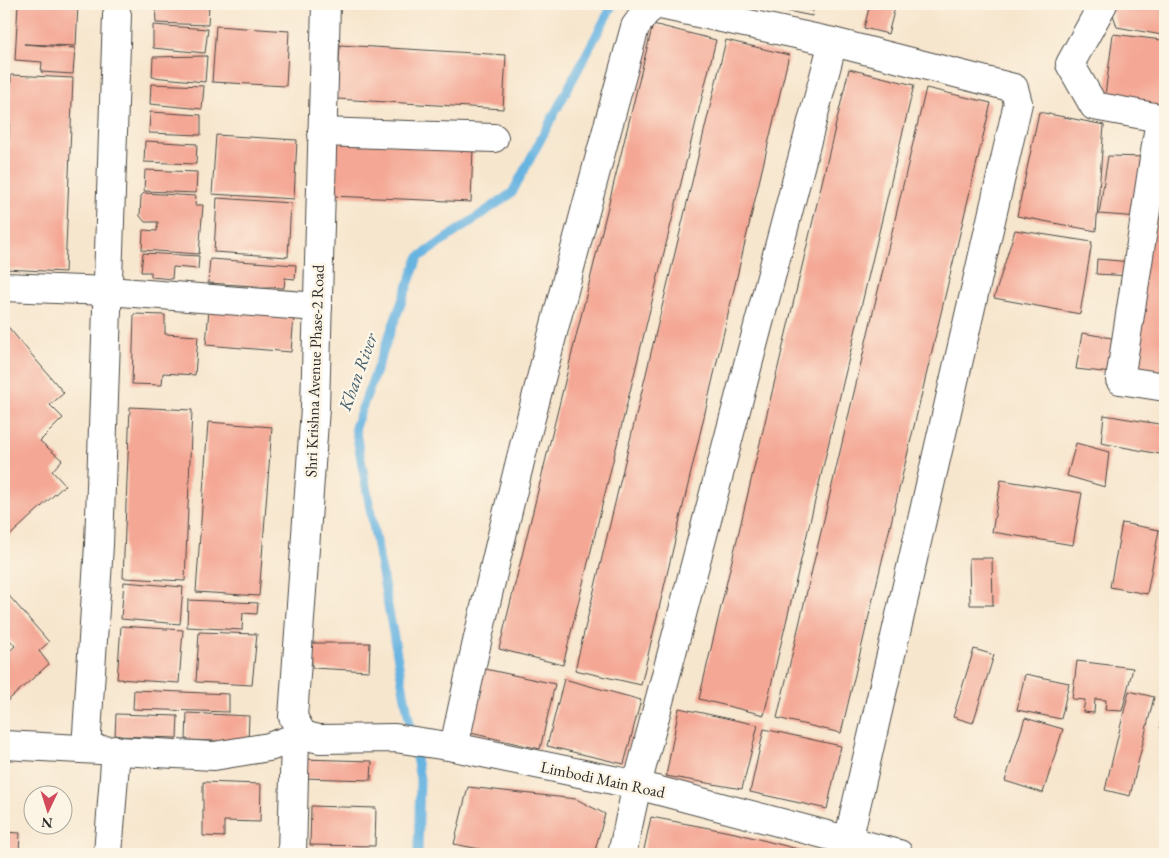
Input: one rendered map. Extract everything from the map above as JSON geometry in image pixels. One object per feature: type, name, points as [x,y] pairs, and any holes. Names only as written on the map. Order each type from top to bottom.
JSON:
[{"type":"street","name":"Shri Krishna Avenue Phase-2 Road","points":[[299,737],[293,717],[315,408],[326,4]]},
{"type":"street","points":[[450,746],[579,235],[635,27],[645,13],[656,4],[833,42],[1014,88],[1018,104],[847,847]]},
{"type":"street","points":[[1103,4],[1070,64],[1094,106],[1163,119],[1120,380],[1165,387]]},
{"type":"street","points":[[86,749],[99,545],[117,15]]},
{"type":"street","points":[[622,854],[637,785],[833,42]]},
{"type":"street","points":[[322,132],[494,138]]},
{"type":"street","points":[[4,287],[108,291],[318,307]]},
{"type":"street","points":[[4,746],[214,756],[269,747],[299,737],[292,854]]},
{"type":"street","name":"Limbodi Main Road","points":[[299,737],[319,739],[395,738],[450,746],[637,785],[847,847],[899,854]]},
{"type":"street","points":[[108,854],[116,750]]},
{"type":"building","points":[[18,4],[78,4],[76,46],[24,44],[75,48],[73,74],[41,72],[42,62],[15,60]]},
{"type":"building","points":[[155,4],[209,4],[208,25],[156,23]]},
{"type":"building","points":[[753,4],[814,4],[812,16]]},
{"type":"building","points":[[870,4],[896,4],[888,34],[864,28]]},
{"type":"building","points":[[1113,4],[1165,4],[1162,35],[1117,27],[1111,8]]},
{"type":"building","points":[[653,24],[716,40],[563,665],[499,649]]},
{"type":"building","points":[[1164,24],[1165,113],[1104,103],[1113,34],[1162,40]]},
{"type":"building","points":[[153,25],[208,29],[205,53],[153,48]]},
{"type":"building","points":[[216,26],[289,31],[286,86],[212,82]]},
{"type":"building","points":[[726,40],[789,55],[641,685],[575,670]]},
{"type":"building","points":[[340,45],[506,55],[503,109],[337,99]]},
{"type":"building","points":[[207,56],[205,82],[152,77],[153,57]]},
{"type":"building","points":[[849,69],[914,85],[764,715],[699,699]]},
{"type":"building","points":[[11,75],[73,78],[65,272],[4,269]]},
{"type":"building","points":[[151,84],[204,86],[202,109],[150,104]]},
{"type":"building","points":[[926,88],[991,103],[841,733],[777,718]]},
{"type":"building","points":[[150,112],[201,115],[201,135],[149,133]]},
{"type":"building","points":[[1039,112],[1104,125],[1096,231],[1017,216]]},
{"type":"building","points":[[216,135],[297,140],[294,199],[212,194]]},
{"type":"building","points":[[145,141],[197,144],[196,164],[144,162]]},
{"type":"building","points":[[334,141],[473,148],[471,202],[331,196]]},
{"type":"building","points":[[1108,156],[1149,157],[1139,217],[1099,214]]},
{"type":"building","points":[[145,170],[197,172],[196,193],[144,191]]},
{"type":"building","points":[[144,193],[196,196],[195,205],[203,205],[199,254],[142,250],[143,230],[157,231],[158,222],[145,222],[140,216],[141,196]]},
{"type":"building","points":[[217,198],[291,203],[288,257],[214,252]]},
{"type":"building","points":[[1150,217],[1165,219],[1165,380],[1126,373]]},
{"type":"building","points":[[1015,230],[1092,242],[1080,314],[994,298]]},
{"type":"building","points":[[143,253],[199,256],[198,269],[173,267],[172,279],[151,277],[151,272],[141,272]]},
{"type":"building","points":[[210,259],[296,265],[295,279],[285,278],[284,288],[208,283]]},
{"type":"building","points":[[1097,259],[1132,262],[1131,276],[1096,274]]},
{"type":"building","points":[[209,309],[294,316],[291,352],[206,345]]},
{"type":"building","points":[[134,314],[165,315],[165,334],[198,336],[195,375],[163,373],[162,385],[132,384]]},
{"type":"building","points":[[4,322],[64,393],[50,405],[63,418],[40,441],[62,460],[52,471],[65,485],[4,541]]},
{"type":"building","points":[[1082,333],[1118,339],[1112,373],[1076,369]]},
{"type":"building","points":[[130,407],[192,410],[185,581],[123,578]]},
{"type":"building","points":[[1104,415],[1165,425],[1165,455],[1101,443]]},
{"type":"building","points":[[208,422],[272,427],[259,596],[196,592]]},
{"type":"building","points":[[1076,443],[1109,452],[1105,487],[1067,476]]},
{"type":"building","points":[[1001,480],[1082,493],[1073,545],[992,532]]},
{"type":"building","points":[[1122,523],[1159,530],[1147,594],[1110,587]]},
{"type":"building","points":[[969,558],[992,558],[993,605],[970,605]]},
{"type":"building","points":[[1164,581],[1165,607],[1161,607]]},
{"type":"building","points":[[124,582],[183,587],[180,624],[121,619]]},
{"type":"building","points":[[4,590],[49,642],[39,651],[49,664],[4,704],[4,656],[15,646],[4,633]]},
{"type":"building","points":[[188,600],[258,603],[257,614],[243,613],[242,630],[187,627]]},
{"type":"building","points":[[121,626],[183,630],[179,683],[117,679]]},
{"type":"building","points":[[199,632],[257,634],[252,685],[196,682]]},
{"type":"building","points":[[311,643],[370,643],[369,671],[312,668]]},
{"type":"building","points":[[974,649],[994,655],[973,723],[953,717]]},
{"type":"building","points":[[1077,661],[1133,668],[1122,711],[1105,710],[1106,700],[1095,699],[1094,713],[1083,712],[1085,700],[1072,699]]},
{"type":"building","points":[[476,667],[555,684],[540,749],[462,731]]},
{"type":"building","points":[[1025,674],[1069,683],[1061,719],[1017,710]]},
{"type":"building","points":[[564,679],[641,700],[624,764],[547,746]]},
{"type":"building","points":[[134,690],[229,694],[229,712],[133,709]]},
{"type":"building","points":[[1129,691],[1154,697],[1130,796],[1105,790]]},
{"type":"building","points":[[679,708],[758,725],[742,789],[666,776]]},
{"type":"building","points":[[187,713],[249,716],[248,742],[186,740]]},
{"type":"building","points":[[116,714],[178,716],[177,738],[115,736]]},
{"type":"building","points":[[1165,715],[1165,730],[1160,728]]},
{"type":"building","points":[[1025,718],[1063,729],[1043,793],[1005,781]]},
{"type":"building","points":[[764,729],[841,746],[827,809],[750,792]]},
{"type":"building","points":[[302,759],[372,761],[371,780],[302,778]]},
{"type":"building","points":[[203,782],[261,784],[260,822],[224,821],[224,837],[203,836]]},
{"type":"building","points":[[468,787],[576,799],[605,814],[594,854],[505,854],[454,844]]},
{"type":"building","points":[[311,806],[376,808],[375,846],[310,845]]},
{"type":"building","points":[[651,817],[735,833],[817,854],[643,854]]},
{"type":"building","points":[[4,832],[20,833],[19,854],[4,854]]},
{"type":"waterway","name":"Khan River","points":[[418,854],[420,779],[355,427],[418,258],[512,193],[613,4]]}]
